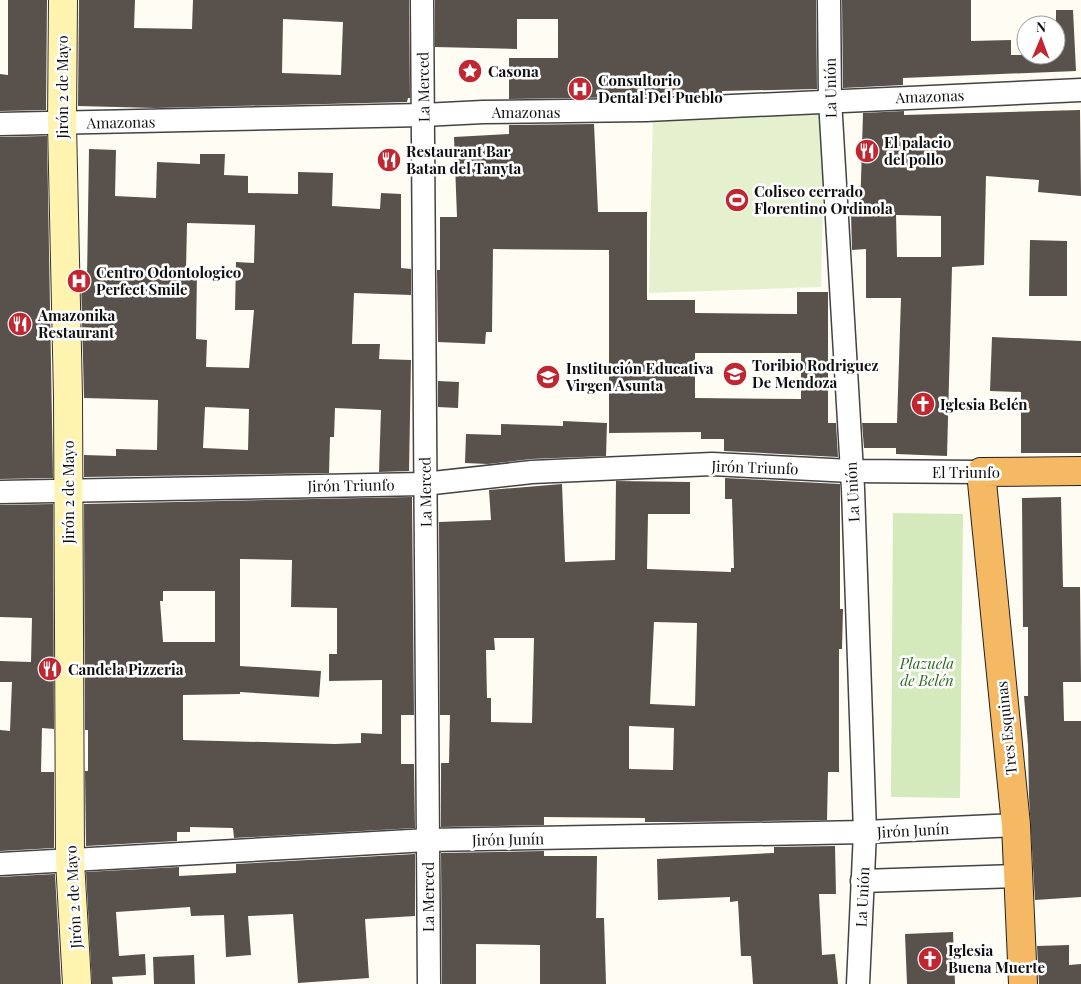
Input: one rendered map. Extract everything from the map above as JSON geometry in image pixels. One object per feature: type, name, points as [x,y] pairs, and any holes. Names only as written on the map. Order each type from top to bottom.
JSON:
[{"type":"highway","name":"El Triunfo","points":[[981,472],[1081,471]]},
{"type":"highway","name":"Tres Esquinas","points":[[981,472],[1016,826],[1023,984]]},
{"type":"main road","name":"Jirón 2 de Mayo","points":[[63,0],[62,124],[68,490],[70,862],[77,984]]},
{"type":"street","name":"La Merced","points":[[422,0],[429,984]]},
{"type":"street","name":"La Unión","points":[[829,0],[830,100],[851,471],[865,832],[858,984]]},
{"type":"street","name":"Amazonas","points":[[0,124],[62,124],[483,112],[646,110],[830,100],[1081,90]]},
{"type":"street","name":"Jirón Triunfo","points":[[0,492],[424,484],[532,472],[712,464],[851,471]]},
{"type":"street","name":"El Triunfo","points":[[851,471],[981,472]]},
{"type":"street","name":"Jirón Junín","points":[[0,864],[70,862],[428,840],[865,832],[1016,826]]},
{"type":"street","points":[[862,881],[1017,876]]},
{"type":"green space","name":"Coliseo cerrado Florentino Ordinola","points":[[825,112],[821,287],[649,293],[653,113]]},
{"type":"green space","name":"Plazuela de Belén","points":[[893,513],[963,514],[960,798],[891,797]]},
{"type":"building","points":[[8,0],[47,0],[46,110],[0,111],[0,74],[8,75]]},
{"type":"building","points":[[79,0],[135,0],[134,28],[192,29],[193,0],[409,0],[410,98],[408,98],[407,102],[156,108],[78,106]],"holes":[[[283,19],[343,22],[341,75],[282,73]]]},
{"type":"building","points":[[435,0],[816,0],[817,89],[722,91],[722,93],[638,95],[638,97],[509,99],[509,58],[558,58],[558,19],[517,19],[517,49],[435,47]]},
{"type":"building","points":[[842,0],[971,0],[971,41],[1011,40],[1011,55],[1016,55],[1016,65],[1066,65],[1066,15],[1056,15],[1056,10],[1073,10],[1076,71],[903,78],[903,85],[843,88]]},
{"type":"building","points":[[1080,110],[1081,196],[1038,192],[1039,180],[986,176],[984,265],[952,267],[947,456],[896,454],[896,448],[864,448],[862,423],[897,423],[901,298],[866,298],[866,249],[852,250],[851,214],[860,213],[863,113],[904,111],[904,115]],"holes":[[[896,215],[941,216],[941,257],[897,257]]]},
{"type":"building","points":[[594,124],[598,212],[647,212],[647,300],[695,300],[695,313],[797,314],[797,292],[828,292],[828,423],[836,423],[838,457],[724,451],[724,439],[701,439],[701,432],[609,433],[609,250],[493,249],[492,332],[486,332],[485,344],[438,342],[437,270],[440,270],[440,217],[457,217],[454,137],[509,134],[509,125]],"holes":[[[695,353],[801,353],[801,399],[695,398]]]},
{"type":"building","points":[[47,136],[53,478],[0,479],[0,137]]},
{"type":"building","points":[[89,149],[116,150],[115,196],[156,198],[157,162],[200,164],[200,154],[225,154],[224,175],[248,176],[248,193],[298,194],[298,172],[333,173],[332,206],[380,209],[381,193],[401,194],[401,268],[411,269],[411,295],[354,293],[352,344],[380,344],[379,359],[411,360],[409,471],[379,472],[381,410],[335,408],[334,437],[330,437],[329,473],[84,477],[84,455],[116,456],[116,449],[157,450],[158,400],[84,398],[81,280],[87,280]],"holes":[[[187,223],[255,225],[254,263],[236,262],[235,310],[254,310],[249,368],[206,367],[207,340],[196,339],[197,270],[186,269]],[[205,407],[249,409],[248,450],[203,448]]]},
{"type":"building","points":[[1030,240],[1067,241],[1067,296],[1029,296]]},
{"type":"building","points":[[992,337],[1081,341],[1081,453],[1021,453],[1021,392],[990,391]]},
{"type":"building","points":[[438,381],[459,382],[458,408],[438,407]]},
{"type":"building","points":[[563,421],[607,423],[606,456],[531,459],[488,464],[465,463],[466,434],[501,435],[501,424],[563,426]]},
{"type":"building","points":[[725,478],[840,484],[840,609],[843,609],[842,649],[839,649],[839,772],[828,772],[827,820],[645,822],[645,818],[544,817],[544,825],[441,827],[441,763],[449,763],[450,715],[440,715],[439,522],[491,520],[489,490],[562,484],[565,562],[615,560],[616,481],[690,482],[690,514],[648,514],[647,569],[731,572],[731,568],[734,568],[732,499],[725,499]],"holes":[[[654,622],[697,623],[695,706],[650,704]],[[494,638],[534,638],[532,723],[491,722],[491,698],[487,698],[486,650],[495,650]],[[629,726],[674,728],[673,770],[629,769]]]},
{"type":"building","points":[[412,497],[414,715],[401,715],[401,764],[414,764],[415,828],[234,838],[233,828],[190,827],[190,832],[177,832],[177,841],[86,846],[85,771],[88,771],[88,730],[85,730],[84,504]],"holes":[[[240,559],[292,560],[291,607],[337,608],[337,654],[329,654],[329,681],[382,680],[382,734],[361,733],[361,743],[335,744],[183,740],[183,695],[240,694],[240,692],[319,697],[321,671],[240,666]],[[163,591],[215,591],[215,642],[163,642],[160,601],[163,601]]]},
{"type":"building","points":[[1061,497],[1063,587],[1080,587],[1081,682],[1063,682],[1064,721],[1081,721],[1081,897],[1035,900],[1024,696],[1028,696],[1028,627],[1023,627],[1022,498]]},
{"type":"building","points":[[53,504],[54,729],[42,728],[41,772],[54,772],[54,848],[0,851],[0,730],[10,731],[12,682],[0,682],[0,661],[31,662],[32,618],[0,617],[0,505]]},
{"type":"building","points":[[835,846],[836,894],[819,894],[822,955],[835,954],[838,984],[753,984],[751,956],[741,956],[738,901],[730,902],[730,897],[658,900],[657,859],[774,853],[774,847]]},
{"type":"building","points":[[544,851],[544,856],[597,856],[596,918],[604,918],[606,984],[540,984],[540,945],[476,944],[476,984],[442,984],[441,853]]},
{"type":"building","points":[[415,854],[415,916],[365,919],[369,978],[298,983],[293,914],[248,916],[251,955],[226,957],[224,915],[191,916],[190,907],[116,912],[119,956],[145,954],[146,975],[112,977],[113,984],[92,984],[86,872],[179,867],[179,876],[236,873],[236,864]]},
{"type":"building","points":[[55,874],[61,984],[0,984],[0,877]]},
{"type":"building","name":"Iglesia Buena Muerte","points":[[953,932],[955,984],[907,984],[905,934]]},
{"type":"building","points":[[1069,945],[1069,965],[1081,964],[1081,984],[1039,984],[1037,946]]},
{"type":"building","points":[[194,955],[195,984],[154,984],[153,957]]},
{"type":"place","name":"Casona","points":[[470,71]]},
{"type":"place","name":"Consultorio Dental Del Pueblo","points":[[580,89]]},
{"type":"place","name":"El palacio del pollo","points":[[867,151]]},
{"type":"place","name":"Restaurant Bar Batan del Tanyta","points":[[389,160]]},
{"type":"place","name":"Coliseo cerrado Florentino Ordinola","points":[[737,200]]},
{"type":"place","name":"Centro Odontologico Perfect Smile","points":[[79,281]]},
{"type":"place","name":"Amazonika Restaurant","points":[[20,324]]},
{"type":"place","name":"Toribio Rodriguez De Mendoza","points":[[735,374]]},
{"type":"place","name":"Institución Educativa Virgen Asunta","points":[[548,377]]},
{"type":"place","name":"Iglesia Belén","points":[[923,404]]},
{"type":"place","name":"Candela Pizzeria","points":[[50,669]]},
{"type":"place","name":"Iglesia Buena Muerte","points":[[930,959]]}]
